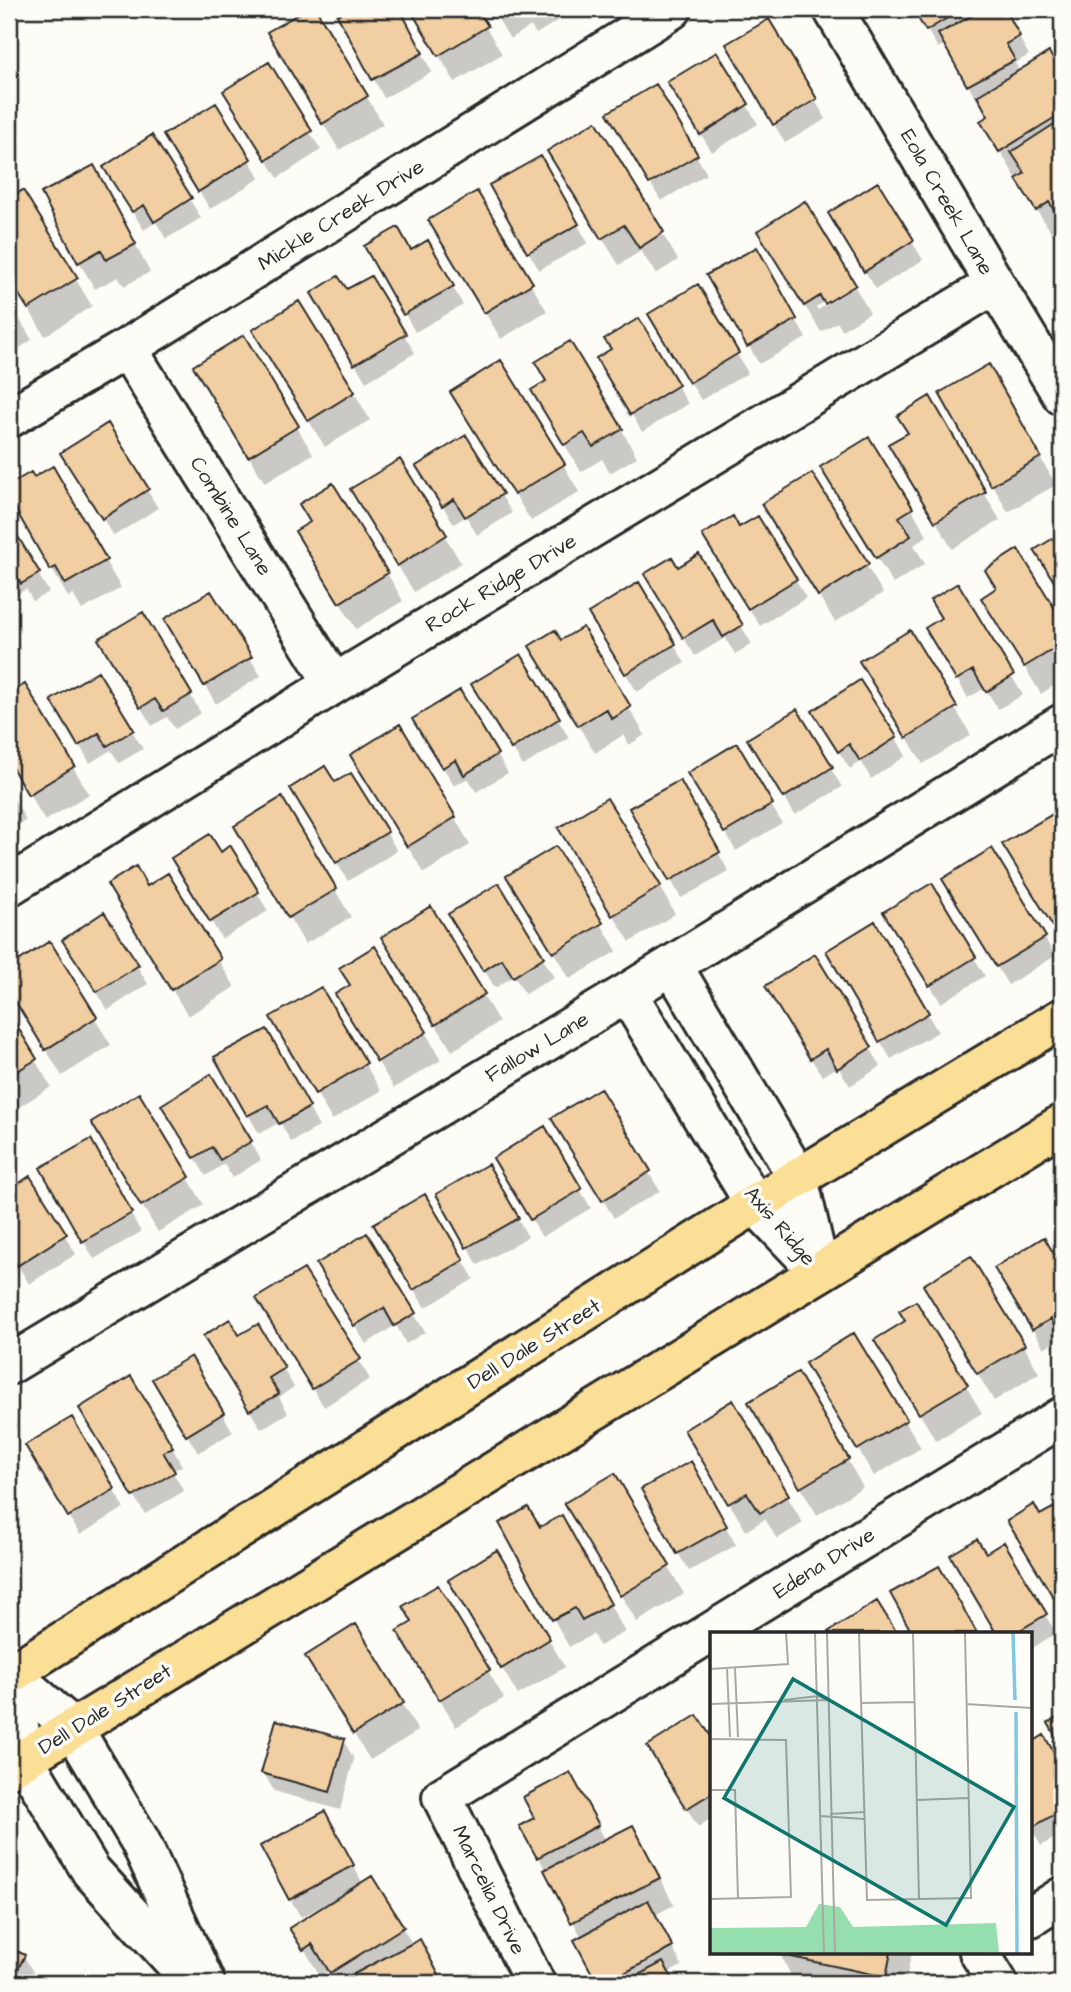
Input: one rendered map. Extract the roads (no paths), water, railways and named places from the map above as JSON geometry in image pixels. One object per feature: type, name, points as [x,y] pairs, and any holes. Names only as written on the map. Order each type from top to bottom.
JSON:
[{"type":"main road","name":"Dell Dale Street","points":[[10,1675],[755,1204],[1062,1018]]},
{"type":"main road","name":"Dell Dale Street","points":[[16,1763],[1062,1124]]},
{"type":"street","name":"Mickle Creek Drive","points":[[9,418],[127,348],[672,9]]},
{"type":"street","name":"Eola Creek Lane","points":[[833,9],[1062,395]]},
{"type":"street","name":"Rock Ridge Drive","points":[[9,886],[334,684],[995,284]]},
{"type":"street","name":"Combine Lane","points":[[127,348],[334,684]]},
{"type":"street","name":"Fallow Lane","points":[[9,1365],[673,965],[1062,723]]},
{"type":"street","name":"Axis Ridge","points":[[673,965],[798,1178],[820,1272]]},
{"type":"street","name":"Axis Ridge","points":[[627,993],[755,1204],[820,1272]]},
{"type":"street","name":"Edena Drive","points":[[711,1632],[1062,1417]]},
{"type":"street","name":"Edena Drive","points":[[442,1797],[710,1633]]},
{"type":"street","points":[[10,1675],[73,1728],[140,1841],[205,1983]]},
{"type":"street","points":[[10,1675],[16,1763],[92,1871],[194,1983]]},
{"type":"street","name":"Marcelia Drive","points":[[442,1797],[535,1983]]},
{"type":"street","points":[[1032,1916],[1062,1898]]},
{"type":"street","points":[[980,1954],[998,1983]]}]
